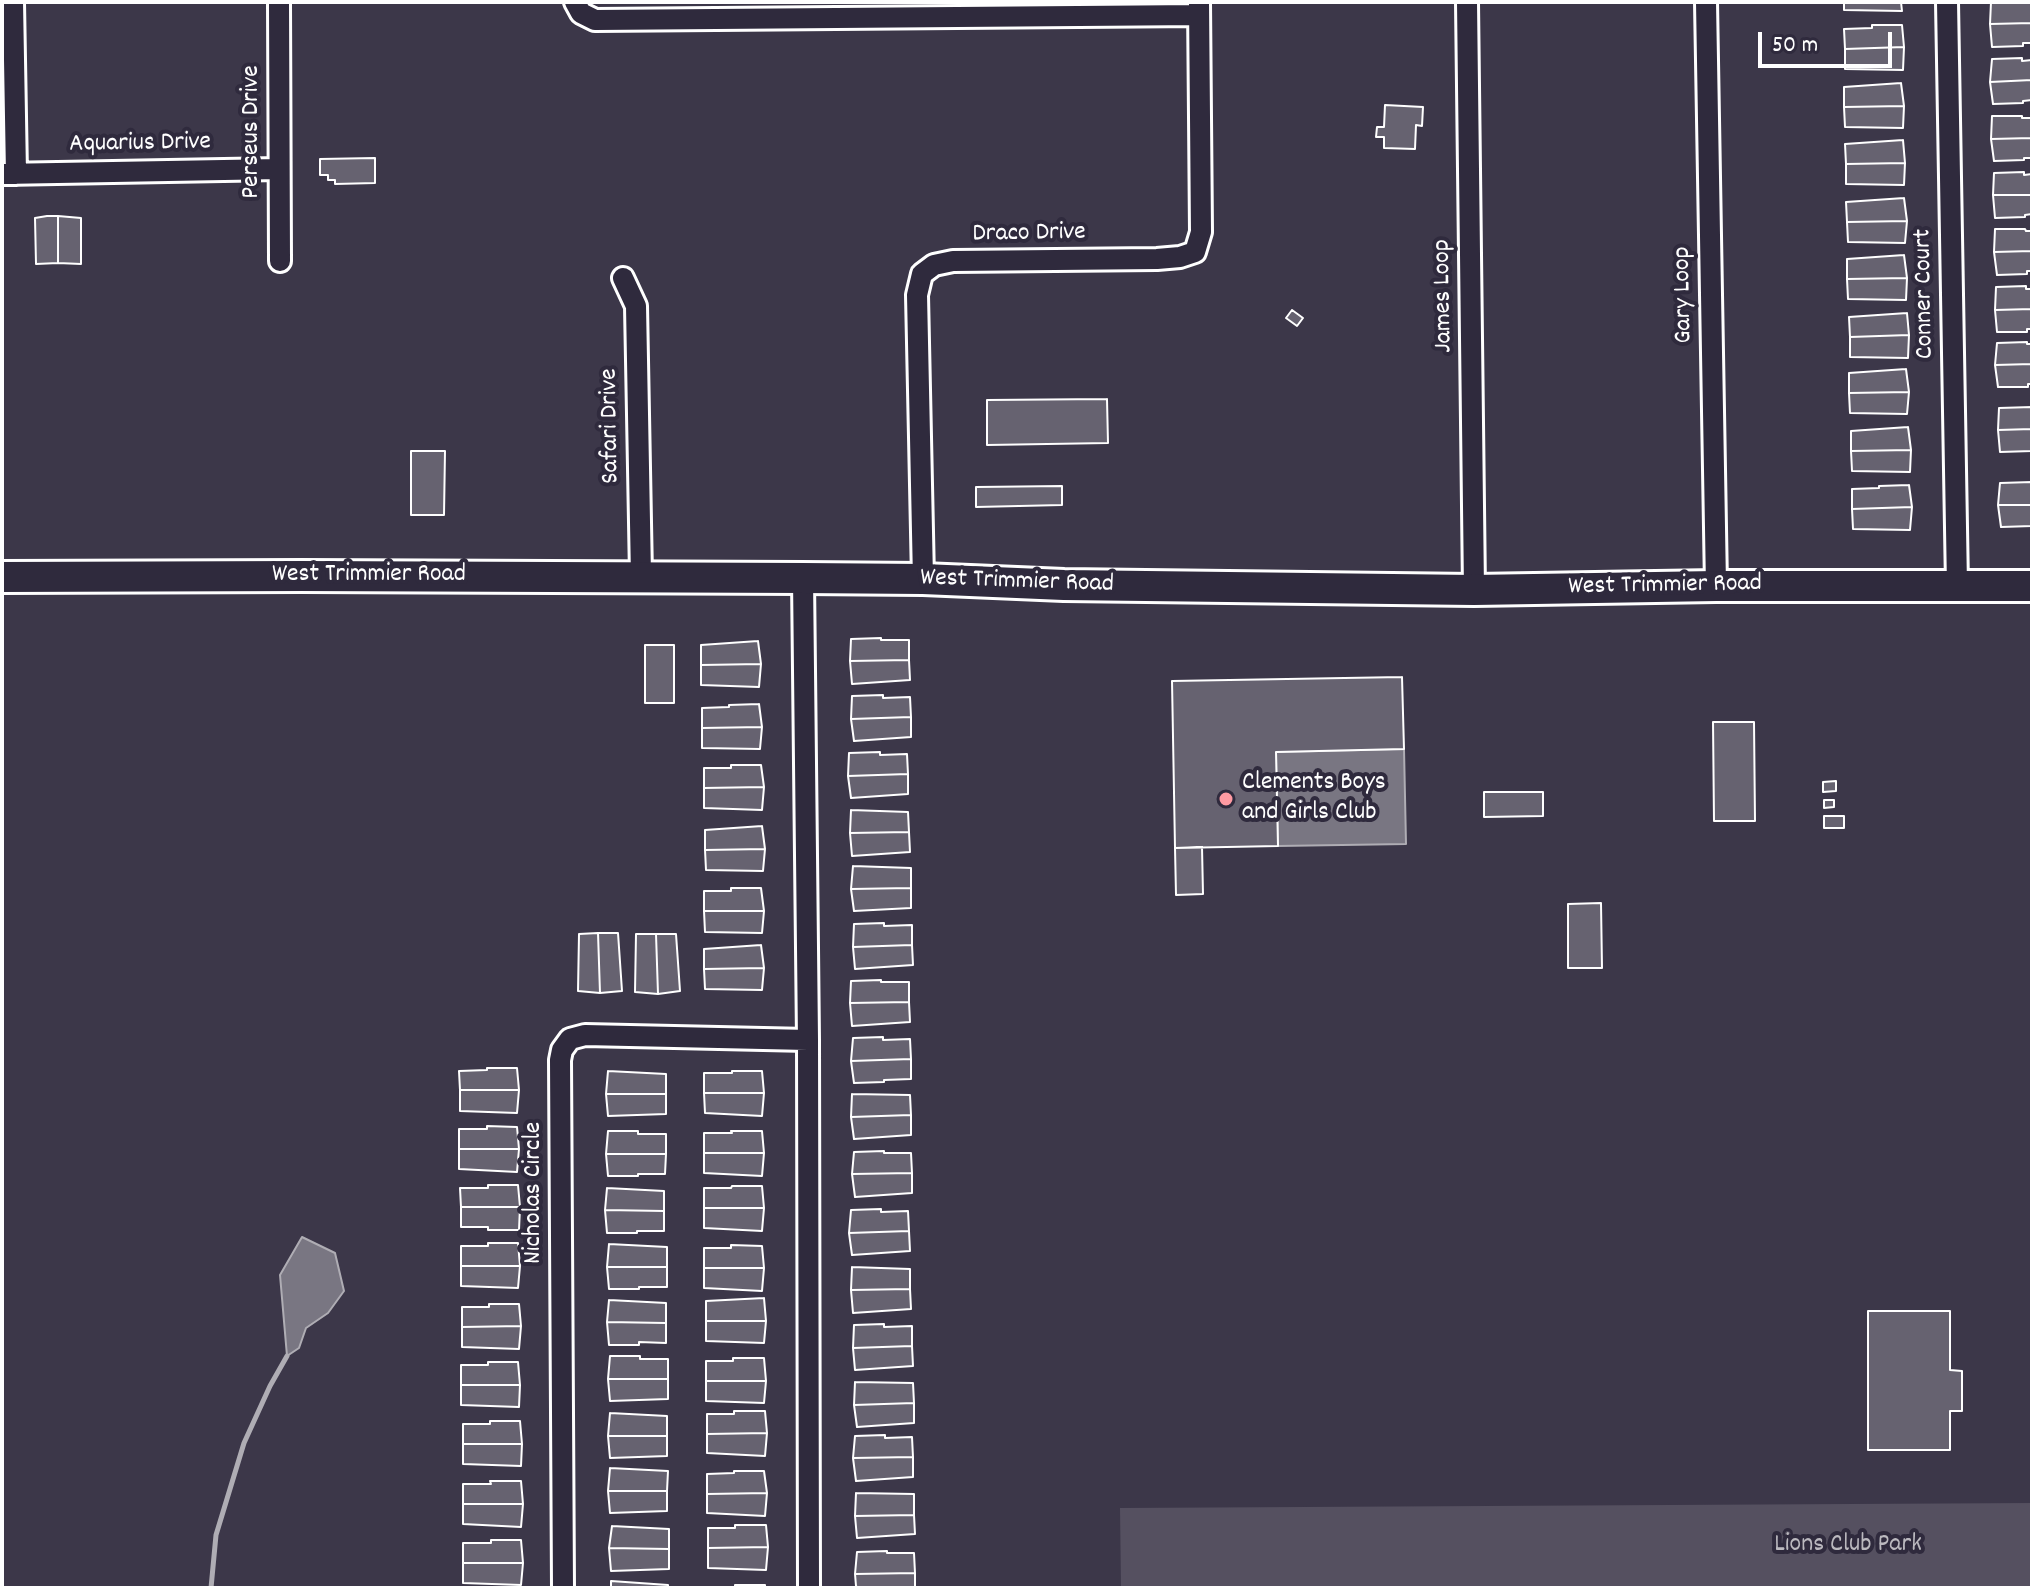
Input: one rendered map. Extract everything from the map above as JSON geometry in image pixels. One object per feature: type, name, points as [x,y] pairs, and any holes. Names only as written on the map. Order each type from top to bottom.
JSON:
[{"type":"main road","name":"West Trimmier Road","points":[[2,577],[641,576],[1474,590],[2032,586]]},
{"type":"street","points":[[9,174],[13,2]]},
{"type":"street","name":"Perseus Drive","points":[[279,2],[280,261]]},
{"type":"street","points":[[575,2],[581,13],[595,20],[1199,8]]},
{"type":"street","name":"James Loop","points":[[1467,2],[1474,590]]},
{"type":"street","name":"Gary Loop","points":[[1706,2],[1716,586]]},
{"type":"street","name":"Conner Court","points":[[1947,2],[1957,586]]},
{"type":"street","name":"Draco Drive","points":[[923,579],[917,295],[922,274],[934,265],[953,261],[1157,259],[1195,252],[1201,232],[1199,8]]},
{"type":"street","name":"Aquarius Drive","points":[[9,174],[279,169]]},
{"type":"street","name":"Safari Drive","points":[[623,278],[636,306],[641,576]]},
{"type":"street","points":[[803,578],[809,1588]]},
{"type":"street","name":"Nicholas Circle","points":[[563,1588],[562,1050],[570,1039],[585,1035],[808,1040]]},
{"type":"green space","name":"Lions Club Park","points":[[2032,1503],[2032,1588],[1121,1588],[1120,1508]]},
{"type":"shaded area","points":[[1404,749],[1406,844],[1278,846],[1276,752]]},
{"type":"shaded area","points":[[302,1237],[335,1253],[344,1291],[328,1313],[306,1328],[299,1348],[287,1356],[280,1275]]},
{"type":"building","points":[[1844,2],[1901,2],[1902,11],[1844,10]]},
{"type":"building","points":[[1991,2],[2032,3],[2032,23],[1990,24]]},
{"type":"building","points":[[2032,23],[2032,43],[1992,47],[1990,24]]},
{"type":"building","points":[[1872,25],[1902,25],[1904,47],[1845,49],[1844,29],[1872,28]]},
{"type":"building","points":[[1904,47],[1903,70],[1845,69],[1845,49]]},
{"type":"building","points":[[2022,58],[2022,61],[2032,60],[2032,80],[1990,82],[1992,59]]},
{"type":"building","points":[[2032,80],[2032,100],[1993,104],[1990,82]]},
{"type":"building","points":[[1901,83],[1904,106],[1844,107],[1844,87]]},
{"type":"building","points":[[1385,105],[1423,107],[1422,126],[1416,125],[1415,149],[1384,148],[1384,137],[1376,137],[1377,127],[1384,127]]},
{"type":"building","points":[[1904,106],[1903,128],[1845,127],[1844,107]]},
{"type":"building","points":[[1992,116],[2032,118],[2032,138],[1991,139]]},
{"type":"building","points":[[2032,138],[2032,158],[1994,161],[1991,139]]},
{"type":"building","points":[[1903,140],[1905,163],[1846,164],[1845,144]]},
{"type":"building","points":[[375,158],[375,183],[335,184],[335,180],[328,180],[328,175],[320,175],[320,159]]},
{"type":"building","points":[[1905,163],[1904,185],[1846,184],[1846,164]]},
{"type":"building","points":[[2024,172],[2024,175],[2032,174],[2032,195],[1993,195],[1994,173]]},
{"type":"building","points":[[1993,195],[2032,195],[2032,214],[1995,218]]},
{"type":"building","points":[[1904,198],[1907,221],[1847,222],[1846,202]]},
{"type":"building","points":[[58,216],[58,263],[36,264],[35,218]]},
{"type":"building","points":[[58,216],[81,218],[81,264],[58,263]]},
{"type":"building","points":[[1907,221],[1905,243],[1848,242],[1847,222]]},
{"type":"building","points":[[1995,229],[2032,231],[2032,251],[1994,252]]},
{"type":"building","points":[[2032,251],[2032,271],[2027,271],[2027,274],[1997,275],[1994,252]]},
{"type":"building","points":[[1904,255],[1907,278],[1847,279],[1847,259]]},
{"type":"building","points":[[1907,278],[1906,300],[1848,299],[1847,279]]},
{"type":"building","points":[[2026,286],[2026,289],[2032,289],[2032,309],[1995,310],[1996,287]]},
{"type":"building","points":[[2032,309],[2032,329],[2027,329],[2027,332],[1997,332],[1995,310]]},
{"type":"building","points":[[1292,310],[1303,318],[1297,326],[1286,318]]},
{"type":"building","points":[[1907,313],[1909,335],[1850,337],[1849,317]]},
{"type":"building","points":[[1909,335],[1908,358],[1850,357],[1850,337]]},
{"type":"building","points":[[1997,343],[2032,344],[2032,364],[1995,365]]},
{"type":"building","points":[[2032,364],[2032,384],[2028,387],[1998,387],[1995,365]]},
{"type":"building","points":[[1906,369],[1909,392],[1849,393],[1849,373]]},
{"type":"building","points":[[1909,392],[1907,414],[1850,413],[1849,393]]},
{"type":"building","points":[[1107,399],[1108,443],[987,445],[987,400]]},
{"type":"building","points":[[2032,407],[2032,429],[1998,430],[1999,408]]},
{"type":"building","points":[[1908,427],[1911,450],[1851,451],[1851,431]]},
{"type":"building","points":[[2032,429],[2032,451],[2000,452],[1998,430]]},
{"type":"building","points":[[1911,450],[1910,472],[1852,471],[1851,451]]},
{"type":"building","points":[[411,451],[445,451],[444,515],[411,515]]},
{"type":"building","points":[[2032,482],[2032,505],[1998,505],[2000,483]]},
{"type":"building","points":[[1909,485],[1912,507],[1852,509],[1852,489]]},
{"type":"building","points":[[1062,486],[1062,505],[976,507],[976,487]]},
{"type":"building","points":[[1998,505],[2032,505],[2032,526],[2001,527]]},
{"type":"building","points":[[1912,507],[1910,530],[1853,529],[1852,509]]},
{"type":"building","points":[[851,639],[909,640],[909,660],[850,661]]},
{"type":"building","points":[[758,641],[761,664],[701,665],[701,645]]},
{"type":"building","points":[[645,645],[674,645],[674,703],[645,703]]},
{"type":"building","points":[[909,660],[910,680],[852,684],[850,661]]},
{"type":"building","points":[[761,664],[759,687],[701,685],[701,665]]},
{"type":"building","name":"Clements Boys and Girls Club","points":[[1402,677],[1404,749],[1276,752],[1278,846],[1175,848],[1172,681]]},
{"type":"building","points":[[883,695],[883,698],[910,697],[911,717],[851,719],[852,696]]},
{"type":"building","points":[[759,704],[762,727],[702,728],[702,708]]},
{"type":"building","points":[[911,717],[911,737],[854,741],[851,719]]},
{"type":"building","points":[[1713,722],[1754,722],[1755,821],[1714,821]]},
{"type":"building","points":[[762,727],[760,749],[702,748],[702,728]]},
{"type":"building","points":[[880,752],[880,755],[907,754],[908,774],[848,776],[849,753]]},
{"type":"building","points":[[731,765],[761,765],[764,787],[704,788],[704,768],[731,768]]},
{"type":"building","points":[[908,774],[908,794],[851,798],[848,776]]},
{"type":"building","points":[[1836,781],[1836,791],[1823,792],[1823,782]]},
{"type":"building","points":[[764,787],[762,810],[704,808],[704,788]]},
{"type":"building","points":[[1484,792],[1543,792],[1543,816],[1484,817]]},
{"type":"building","points":[[1824,800],[1834,800],[1834,807],[1824,808]]},
{"type":"building","points":[[851,810],[908,812],[909,832],[850,833]]},
{"type":"building","points":[[1824,816],[1844,816],[1844,828],[1824,828]]},
{"type":"building","points":[[762,826],[765,849],[705,850],[705,830]]},
{"type":"building","points":[[909,832],[910,852],[852,856],[850,833]]},
{"type":"building","points":[[1202,847],[1203,894],[1176,895],[1175,848]]},
{"type":"building","points":[[765,849],[763,871],[706,870],[705,850]]},
{"type":"building","points":[[853,866],[911,868],[911,888],[851,889]]},
{"type":"building","points":[[731,888],[761,888],[764,911],[704,911],[704,891],[731,891]]},
{"type":"building","points":[[911,888],[911,908],[854,911],[851,889]]},
{"type":"building","points":[[1601,903],[1602,968],[1568,968],[1568,904]]},
{"type":"building","points":[[704,911],[764,911],[762,933],[705,932]]},
{"type":"building","points":[[884,923],[884,926],[912,925],[912,945],[853,947],[854,924]]},
{"type":"building","points":[[598,933],[600,993],[578,991],[579,934]]},
{"type":"building","points":[[598,933],[618,933],[622,991],[600,993]]},
{"type":"building","points":[[636,934],[656,934],[658,994],[635,992]]},
{"type":"building","points":[[656,934],[676,934],[680,991],[658,994]]},
{"type":"building","points":[[761,945],[764,968],[704,969],[704,949]]},
{"type":"building","points":[[912,945],[913,965],[855,969],[853,947]]},
{"type":"building","points":[[764,968],[762,990],[705,989],[704,969]]},
{"type":"building","points":[[851,981],[909,982],[909,1002],[850,1003]]},
{"type":"building","points":[[909,1002],[910,1022],[852,1026],[850,1003]]},
{"type":"building","points":[[883,1037],[883,1040],[910,1039],[911,1059],[851,1061],[853,1038]]},
{"type":"building","points":[[911,1059],[911,1079],[854,1083],[851,1061]]},
{"type":"building","points":[[517,1068],[519,1090],[460,1090],[459,1071]]},
{"type":"building","points":[[608,1071],[666,1074],[666,1094],[606,1094]]},
{"type":"building","points":[[762,1071],[764,1093],[704,1093],[704,1073]]},
{"type":"building","points":[[460,1090],[519,1090],[517,1113],[460,1111]]},
{"type":"building","points":[[704,1093],[764,1093],[762,1116],[705,1113]]},
{"type":"building","points":[[606,1094],[666,1094],[666,1114],[608,1116]]},
{"type":"building","points":[[852,1094],[910,1095],[911,1115],[851,1117]]},
{"type":"building","points":[[911,1115],[911,1135],[854,1139],[851,1117]]},
{"type":"building","points":[[487,1126],[517,1127],[519,1149],[459,1149],[459,1129],[487,1129]]},
{"type":"building","points":[[608,1131],[666,1134],[666,1154],[606,1154]]},
{"type":"building","points":[[762,1131],[764,1153],[704,1153],[704,1133]]},
{"type":"building","points":[[459,1149],[519,1149],[517,1172],[459,1169]]},
{"type":"building","points":[[854,1152],[911,1153],[912,1173],[852,1174]]},
{"type":"building","points":[[704,1153],[764,1153],[762,1176],[704,1173]]},
{"type":"building","points":[[606,1154],[666,1154],[665,1174],[608,1176]]},
{"type":"building","points":[[912,1173],[912,1193],[855,1197],[852,1174]]},
{"type":"building","points":[[488,1185],[518,1185],[520,1207],[461,1207],[460,1188],[488,1188]]},
{"type":"building","points":[[762,1186],[764,1208],[704,1208],[704,1188]]},
{"type":"building","points":[[607,1188],[664,1191],[664,1211],[605,1210]]},
{"type":"building","points":[[461,1207],[520,1207],[519,1230],[461,1227]]},
{"type":"building","points":[[704,1208],[764,1208],[762,1231],[704,1228]]},
{"type":"building","points":[[881,1209],[881,1212],[908,1211],[909,1231],[849,1233],[851,1210]]},
{"type":"building","points":[[605,1210],[664,1211],[664,1231],[607,1233]]},
{"type":"building","points":[[909,1231],[910,1251],[852,1255],[849,1233]]},
{"type":"building","points":[[488,1243],[518,1243],[520,1266],[461,1266],[461,1246],[488,1246]]},
{"type":"building","points":[[609,1244],[667,1247],[667,1267],[607,1267]]},
{"type":"building","points":[[731,1245],[762,1246],[764,1268],[704,1268],[704,1248],[731,1248]]},
{"type":"building","points":[[461,1266],[520,1266],[518,1288],[461,1286]]},
{"type":"building","points":[[607,1267],[667,1267],[667,1287],[609,1289]]},
{"type":"building","points":[[852,1267],[910,1269],[910,1289],[851,1290]]},
{"type":"building","points":[[704,1268],[764,1268],[762,1291],[704,1288]]},
{"type":"building","points":[[910,1289],[911,1309],[853,1313],[851,1290]]},
{"type":"building","points":[[764,1298],[766,1321],[706,1321],[706,1301]]},
{"type":"building","points":[[609,1300],[666,1303],[666,1323],[607,1322]]},
{"type":"building","points":[[489,1304],[519,1304],[521,1326],[462,1327],[462,1307],[489,1307]]},
{"type":"building","points":[[1868,1311],[1950,1311],[1950,1370],[1962,1371],[1962,1411],[1950,1411],[1950,1450],[1868,1450]]},
{"type":"building","points":[[706,1321],[766,1321],[764,1343],[706,1341]]},
{"type":"building","points":[[607,1322],[666,1323],[666,1343],[609,1345]]},
{"type":"building","points":[[884,1324],[884,1327],[912,1326],[912,1346],[853,1348],[854,1325]]},
{"type":"building","points":[[521,1326],[519,1349],[462,1347],[462,1327]]},
{"type":"building","points":[[912,1346],[913,1366],[855,1370],[853,1348]]},
{"type":"building","points":[[610,1356],[668,1359],[668,1379],[608,1379]]},
{"type":"building","points":[[733,1358],[764,1358],[766,1381],[706,1381],[706,1361],[733,1361]]},
{"type":"building","points":[[488,1362],[518,1362],[520,1385],[461,1385],[461,1365],[488,1365]]},
{"type":"building","points":[[608,1379],[668,1379],[668,1399],[610,1401]]},
{"type":"building","points":[[706,1381],[766,1381],[764,1403],[706,1401]]},
{"type":"building","points":[[855,1382],[913,1383],[914,1403],[854,1405]]},
{"type":"building","points":[[461,1385],[520,1385],[519,1407],[461,1405]]},
{"type":"building","points":[[914,1403],[914,1423],[857,1427],[854,1405]]},
{"type":"building","points":[[734,1411],[765,1411],[767,1433],[707,1434],[707,1414],[734,1414]]},
{"type":"building","points":[[610,1413],[667,1416],[667,1436],[608,1436]]},
{"type":"building","points":[[490,1421],[520,1421],[522,1444],[463,1444],[463,1424],[490,1424]]},
{"type":"building","points":[[767,1433],[765,1456],[707,1453],[707,1434]]},
{"type":"building","points":[[885,1435],[885,1438],[912,1437],[913,1457],[853,1458],[855,1436]]},
{"type":"building","points":[[608,1436],[667,1436],[667,1456],[610,1458]]},
{"type":"building","points":[[463,1444],[522,1444],[521,1466],[463,1464]]},
{"type":"building","points":[[913,1457],[913,1477],[856,1481],[853,1458]]},
{"type":"building","points":[[610,1468],[668,1471],[667,1491],[608,1491]]},
{"type":"building","points":[[764,1471],[767,1493],[707,1494],[707,1474]]},
{"type":"building","points":[[490,1481],[521,1481],[523,1504],[463,1504],[463,1484],[491,1484]]},
{"type":"building","points":[[608,1491],[667,1491],[667,1511],[610,1513]]},
{"type":"building","points":[[767,1493],[765,1516],[707,1513],[707,1494]]},
{"type":"building","points":[[856,1493],[914,1494],[914,1515],[855,1516]]},
{"type":"building","points":[[463,1504],[523,1504],[521,1527],[463,1524]]},
{"type":"building","points":[[914,1515],[915,1534],[857,1538],[855,1516]]},
{"type":"building","points":[[735,1525],[766,1525],[768,1547],[708,1548],[708,1528],[735,1528]]},
{"type":"building","points":[[612,1526],[669,1529],[669,1549],[609,1548]]},
{"type":"building","points":[[491,1540],[521,1540],[523,1563],[463,1563],[463,1543],[491,1543]]},
{"type":"building","points":[[768,1547],[766,1570],[708,1568],[708,1548]]},
{"type":"building","points":[[609,1548],[669,1549],[669,1569],[611,1571]]},
{"type":"building","points":[[857,1552],[914,1553],[915,1573],[855,1574]]},
{"type":"building","points":[[463,1563],[523,1563],[521,1585],[463,1583]]},
{"type":"building","points":[[915,1573],[915,1588],[856,1586],[855,1574]]},
{"type":"building","points":[[611,1581],[668,1585],[668,1588],[611,1588]]},
{"type":"building","points":[[765,1585],[765,1588],[708,1588]]},
{"type":"waterway","points":[[211,1588],[216,1535],[244,1443],[287,1356]]},
{"type":"place","name":"Clements Boys and Girls Club","points":[[1226,799]]}]
